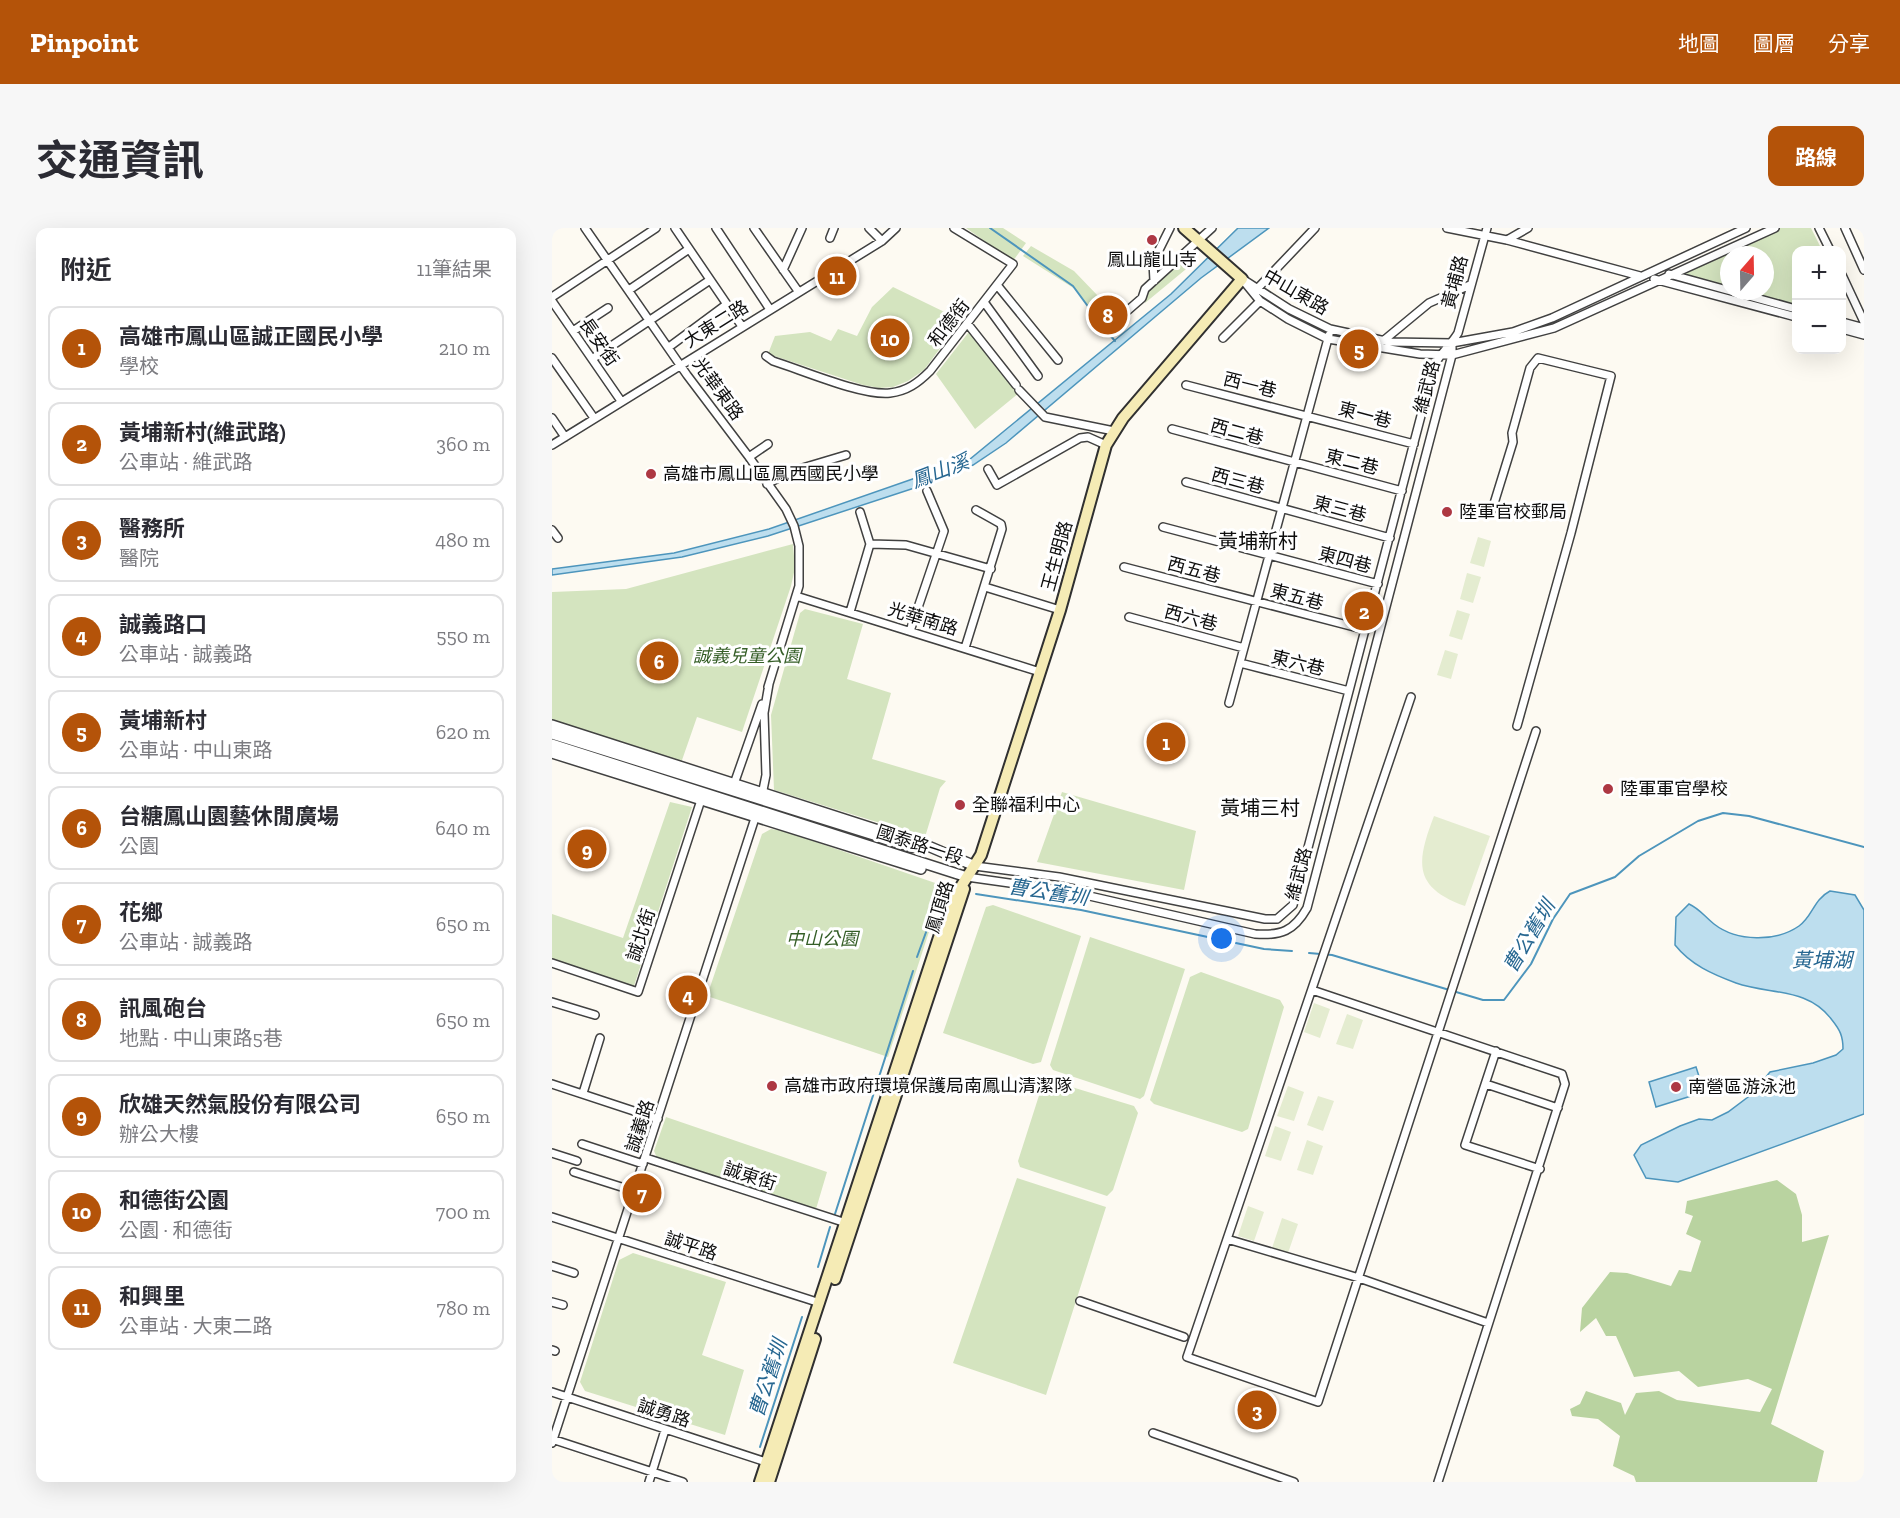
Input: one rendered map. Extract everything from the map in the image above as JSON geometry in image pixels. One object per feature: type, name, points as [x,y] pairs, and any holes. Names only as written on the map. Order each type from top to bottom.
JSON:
[{"type":"main road","points":[[1184,228],[1242,279]]},
{"type":"main road","name":"王生明路","points":[[967,878],[983,851],[1060,610],[1106,445],[1114,431],[1242,279]]},
{"type":"main road","name":"鳳頂路","points":[[760,1482],[950,904],[967,878]]},
{"type":"main road","name":"鳳頂路","points":[[769,1482],[926,1010],[967,878]]},
{"type":"street","name":"光華東路","points":[[585,228],[681,363],[687,375],[786,509],[799,546],[799,586],[796,596]]},
{"type":"street","points":[[552,299],[656,228]]},
{"type":"street","points":[[675,228],[741,325]]},
{"type":"street","points":[[716,228],[769,308]]},
{"type":"street","points":[[754,228],[798,291]]},
{"type":"street","points":[[783,270],[802,228]]},
{"type":"street","points":[[830,238],[834,228]]},
{"type":"street","points":[[868,228],[882,241]]},
{"type":"street","name":"大東二路","points":[[552,445],[741,325],[882,241],[896,228]]},
{"type":"street","name":"和德街","points":[[766,356],[773,361],[871,392],[891,393],[919,382],[1013,264],[954,228]]},
{"type":"street","points":[[1154,280],[1154,262],[1170,228]]},
{"type":"street","points":[[1111,325],[1142,298],[1145,289],[1154,280],[1202,242],[1212,228]]},
{"type":"street","points":[[1253,294],[1316,228]]},
{"type":"street","points":[[1447,228],[1485,231],[1507,240],[1792,316]]},
{"type":"street","points":[[1507,240],[1528,228]]},
{"type":"street","name":"中山東路","points":[[1242,279],[1259,287],[1289,309],[1330,329],[1383,340],[1427,344],[1452,343],[1513,332],[1542,322],[1746,228]]},
{"type":"street","name":"中山東路","points":[[1242,279],[1260,301],[1328,339],[1408,353],[1452,355],[1554,328],[1775,228]]},
{"type":"street","points":[[1819,228],[1828,246]]},
{"type":"street","points":[[1845,228],[1864,270]]},
{"type":"street","name":"黃埔路","points":[[1452,343],[1459,329],[1485,231]]},
{"type":"street","points":[[629,290],[689,249]]},
{"type":"street","points":[[1654,270],[1792,308]]},
{"type":"street","points":[[592,359],[710,280]]},
{"type":"street","points":[[1846,284],[1864,322]]},
{"type":"street","points":[[997,285],[1058,360]]},
{"type":"street","points":[[1383,340],[1430,303],[1470,285]]},
{"type":"street","name":"長安街","points":[[552,299],[621,401]]},
{"type":"street","points":[[1223,338],[1260,301]]},
{"type":"street","points":[[984,302],[1038,376]]},
{"type":"street","points":[[669,347],[727,304]]},
{"type":"street","points":[[573,331],[608,308]]},
{"type":"street","points":[[967,323],[1018,388],[1045,417],[1114,431]]},
{"type":"street","points":[[1846,323],[1864,328]]},
{"type":"street","points":[[1229,703],[1330,329]]},
{"type":"street","points":[[1846,330],[1864,335]]},
{"type":"street","name":"維武路","points":[[967,878],[1072,892],[1255,934],[1276,936],[1289,931],[1300,921],[1307,908],[1452,355],[1452,343]]},
{"type":"street","name":"維武路","points":[[975,866],[1059,877],[1265,919],[1276,919],[1293,905],[1439,355],[1452,343]]},
{"type":"street","points":[[552,358],[594,418]]},
{"type":"street","points":[[1492,510],[1513,442],[1512,433],[1530,368],[1538,358],[1611,376],[1571,533],[1517,726]]},
{"type":"street","name":"西一巷","points":[[1186,385],[1307,414]]},
{"type":"street","name":"東一巷","points":[[1307,414],[1414,444]]},
{"type":"street","points":[[552,418],[565,437]]},
{"type":"street","name":"西二巷","points":[[1172,429],[1294,463]]},
{"type":"street","points":[[988,469],[997,484],[1080,438],[1088,437],[1106,445]]},
{"type":"street","points":[[749,457],[768,444]]},
{"type":"street","points":[[767,484],[789,472],[846,455]]},
{"type":"street","name":"東二巷","points":[[1294,463],[1402,491]]},
{"type":"street","name":"西三巷","points":[[1185,482],[1282,509]]},
{"type":"street","points":[[910,631],[944,531],[927,491]]},
{"type":"street","name":"東三巷","points":[[1282,509],[1390,538]]},
{"type":"street","points":[[965,648],[1002,529],[1001,524],[976,510]]},
{"type":"street","points":[[850,612],[870,544],[860,512]]},
{"type":"street","name":"東四巷","points":[[1162,526],[1378,584]]},
{"type":"street","points":[[552,530],[558,538]]},
{"type":"street","points":[[870,544],[906,545],[991,569]]},
{"type":"street","name":"西五巷","points":[[1124,567],[1257,602]]},
{"type":"street","points":[[985,587],[1060,610]]},
{"type":"street","points":[[734,784],[769,684],[796,596]]},
{"type":"street","name":"光華南路","points":[[796,596],[1040,672]]},
{"type":"street","name":"東五巷","points":[[1257,602],[1366,630]]},
{"type":"street","name":"西六巷","points":[[1129,617],[1244,648]]},
{"type":"street","name":"東六巷","points":[[1240,663],[1349,691]]},
{"type":"street","points":[[759,806],[766,775],[764,713],[769,684]]},
{"type":"street","points":[[1411,697],[1187,1357],[1318,1402],[1536,731]]},
{"type":"street","name":"國泰路一段","points":[[552,725],[734,784],[759,806]]},
{"type":"street","name":"國泰路一段","points":[[552,734],[967,878]]},
{"type":"street","name":"國泰路一段","points":[[552,744],[759,806]]},
{"type":"street","name":"國泰路一段","points":[[552,753],[701,800],[804,810],[975,866]]},
{"type":"street","name":"誠北街","points":[[552,963],[638,992],[701,800]]},
{"type":"street","name":"誠義路","points":[[552,1440],[645,1161],[759,806]]},
{"type":"street","points":[[1312,990],[1562,1074],[1565,1084],[1540,1169],[1438,1482]]},
{"type":"street","points":[[552,1002],[595,1015]]},
{"type":"street","points":[[583,1093],[600,1038]]},
{"type":"street","points":[[1496,1051],[1465,1145],[1540,1169]]},
{"type":"street","points":[[552,1083],[658,1119]]},
{"type":"street","points":[[1486,1084],[1558,1108]]},
{"type":"street","name":"誠東街","points":[[582,1144],[846,1223]]},
{"type":"street","points":[[552,1153],[577,1161]]},
{"type":"street","points":[[574,1172],[634,1191]]},
{"type":"street","name":"誠平路","points":[[552,1217],[820,1303]]},
{"type":"street","points":[[1227,1239],[1359,1278],[1488,1323]]},
{"type":"street","points":[[552,1266],[574,1273]]},
{"type":"street","points":[[1080,1301],[1184,1336]]},
{"type":"street","points":[[552,1302],[563,1305]]},
{"type":"street","name":"誠勇路","points":[[552,1392],[766,1462]]},
{"type":"street","points":[[649,1482],[665,1430]]},
{"type":"street","points":[[1153,1433],[1294,1482]]},
{"type":"street","points":[[552,1440],[683,1482]]},
{"type":"green space","points":[[966,228],[1003,228],[1026,243],[1013,261]]},
{"type":"green space","points":[[1780,228],[1811,228],[1820,246],[1792,246],[1792,305],[1770,300],[1774,300],[1774,246],[1737,246]]},
{"type":"green space","points":[[1031,246],[1074,271],[1099,297],[1117,299],[1125,311],[1104,327],[1075,289],[1023,256]]},
{"type":"green space","points":[[1191,252],[1197,260],[1145,303],[1147,290]]},
{"type":"green space","points":[[1720,253],[1720,288],[1669,274]]},
{"type":"green space","points":[[893,287],[961,320],[924,370],[908,381],[893,387],[879,388],[863,385],[768,354],[775,336],[810,332],[831,341],[838,329],[857,336],[872,307]]},
{"type":"green space","points":[[972,328],[1019,393],[975,429],[936,374]]},
{"type":"green space","points":[[1478,537],[1491,541],[1484,567],[1470,563]]},
{"type":"green space","name":"誠義兒童公園","points":[[793,544],[795,568],[791,586],[742,732],[697,717],[681,763],[552,720],[552,592],[626,589]]},
{"type":"green space","points":[[1467,573],[1481,577],[1473,603],[1460,599]]},
{"type":"green space","points":[[805,609],[863,624],[847,679],[891,693],[872,759],[946,781],[940,788],[925,837],[774,790],[771,715],[800,613]]},
{"type":"green space","points":[[1457,610],[1470,614],[1462,640],[1449,636]]},
{"type":"green space","points":[[1445,650],[1458,654],[1451,679],[1437,675]]},
{"type":"green space","points":[[1062,792],[1196,831],[1184,890],[1037,862]]},
{"type":"green space","points":[[670,802],[692,807],[634,986],[552,960],[552,914],[623,938]]},
{"type":"green space","points":[[1434,816],[1490,836],[1465,906],[1436,891],[1423,872],[1424,847]]},
{"type":"green space","name":"中山公園","points":[[771,829],[784,831],[944,886],[888,1057],[707,996],[762,834]]},
{"type":"green space","points":[[993,905],[1081,936],[1041,1062],[1033,1064],[943,1033],[986,907]]},
{"type":"green space","points":[[1090,937],[1185,969],[1144,1096],[1140,1099],[1053,1070],[1050,1065]]},
{"type":"green space","points":[[1201,972],[1280,1000],[1284,1007],[1248,1129],[1242,1132],[1154,1104],[1150,1100],[1190,977]]},
{"type":"green space","points":[[1314,1003],[1330,1009],[1320,1038],[1304,1032]]},
{"type":"green space","points":[[1347,1014],[1363,1020],[1353,1049],[1336,1044]]},
{"type":"green space","points":[[1052,1081],[1134,1106],[1138,1113],[1113,1190],[1107,1196],[1020,1167],[1018,1161],[1043,1083]]},
{"type":"green space","points":[[1288,1086],[1304,1092],[1294,1121],[1277,1116]]},
{"type":"green space","points":[[1318,1096],[1334,1101],[1323,1131],[1307,1125]]},
{"type":"green space","points":[[666,1117],[827,1172],[816,1209],[657,1158],[654,1151]]},
{"type":"green space","points":[[1275,1126],[1291,1132],[1281,1161],[1265,1156]]},
{"type":"green space","points":[[1307,1140],[1323,1146],[1313,1175],[1297,1170]]},
{"type":"green space","points":[[1017,1178],[1106,1207],[1046,1395],[953,1363]]},
{"type":"green space","points":[[1777,1180],[1796,1194],[1802,1215],[1802,1242],[1829,1235],[1771,1424],[1824,1451],[1817,1482],[1636,1482],[1634,1476],[1613,1466],[1620,1436],[1598,1419],[1572,1416],[1570,1409],[1580,1404],[1586,1391],[1621,1403],[1625,1415],[1636,1393],[1659,1391],[1677,1400],[1760,1412],[1772,1389],[1748,1379],[1698,1387],[1679,1371],[1634,1377],[1616,1336],[1606,1336],[1596,1318],[1580,1332],[1582,1308],[1610,1272],[1627,1273],[1671,1286],[1679,1270],[1691,1272],[1701,1241],[1686,1234],[1693,1216],[1685,1213],[1687,1201]]},
{"type":"green space","points":[[1248,1206],[1264,1212],[1254,1241],[1238,1236]]},
{"type":"green space","points":[[1282,1218],[1298,1224],[1288,1253],[1272,1248]]},
{"type":"green space","points":[[633,1253],[726,1282],[702,1355],[744,1370],[725,1435],[585,1391],[580,1382],[619,1260]]},
{"type":"water","name":"鳳山溪","points":[[1238,228],[1269,228],[1201,278],[1006,443],[973,465],[951,476],[768,536],[682,557],[552,575],[552,569],[674,553],[769,529],[970,459],[1171,294]]},
{"type":"water","name":"黃埔湖","points":[[1830,891],[1855,895],[1864,910],[1864,1114],[1678,1182],[1646,1178],[1634,1155],[1641,1145],[1680,1126],[1699,1119],[1712,1120],[1728,1112],[1752,1094],[1770,1072],[1813,1063],[1836,1055],[1843,1049],[1842,1037],[1837,1027],[1822,1009],[1812,1002],[1788,994],[1736,983],[1710,972],[1688,958],[1675,945],[1676,917],[1689,904],[1723,930],[1745,937],[1768,937],[1799,926],[1820,899]]},
{"type":"water","name":"南營區游泳池","points":[[1696,1067],[1704,1092],[1656,1107],[1649,1082]]},
{"type":"waterway","points":[[990,228],[1073,286],[1095,316]]},
{"type":"waterway","points":[[1109,334],[1115,341]]},
{"type":"waterway","name":"曹公舊圳","points":[[1309,953],[1332,955],[1483,1000],[1504,1000],[1531,964],[1553,919],[1570,894],[1615,877],[1639,856],[1698,821],[1723,813],[1749,816],[1864,847]]},
{"type":"waterway","name":"曹公舊圳","points":[[917,957],[941,891]]},
{"type":"waterway","name":"曹公舊圳","points":[[976,894],[1081,910],[1264,949],[1292,951]]},
{"type":"waterway","name":"曹公舊圳","points":[[835,1214],[913,971]]},
{"type":"waterway","name":"曹公舊圳","points":[[818,1267],[830,1227]]},
{"type":"waterway","name":"曹公舊圳","points":[[760,1447],[802,1317]]},
{"type":"place","name":"鳳山龍山寺","points":[[1152,240]]},
{"type":"place","name":"和興里","points":[[837,276]]},
{"type":"place","name":"訊風砲台","points":[[1108,315]]},
{"type":"place","name":"和德街公園","points":[[890,338]]},
{"type":"place","name":"黃埔新村","points":[[1359,349]]},
{"type":"place","name":"高雄市鳳山區鳳西國民小學","points":[[651,474]]},
{"type":"place","name":"陸軍官校郵局","points":[[1447,512]]},
{"type":"place","name":"黃埔新村(維武路)","points":[[1364,611]]},
{"type":"place","name":"台糖鳳山園藝休閒廣場","points":[[659,661]]},
{"type":"place","name":"高雄市鳳山區誠正國民小學","points":[[1166,742]]},
{"type":"place","name":"陸軍軍官學校","points":[[1608,789]]},
{"type":"place","name":"全聯福利中心","points":[[960,805]]},
{"type":"place","name":"欣雄天然氣股份有限公司","points":[[587,849]]},
{"type":"place","name":"誠義路口","points":[[688,995]]},
{"type":"place","name":"高雄市政府環境保護局南鳳山清潔隊","points":[[772,1086]]},
{"type":"place","name":"南營區游泳池","points":[[1676,1087]]},
{"type":"place","name":"花鄉","points":[[642,1193]]},
{"type":"place","name":"醫務所","points":[[1257,1410]]},
{"type":"district","name":"黃埔新村","points":[[1258,541]]},
{"type":"district","name":"黃埔三村","points":[[1260,808]]}]
